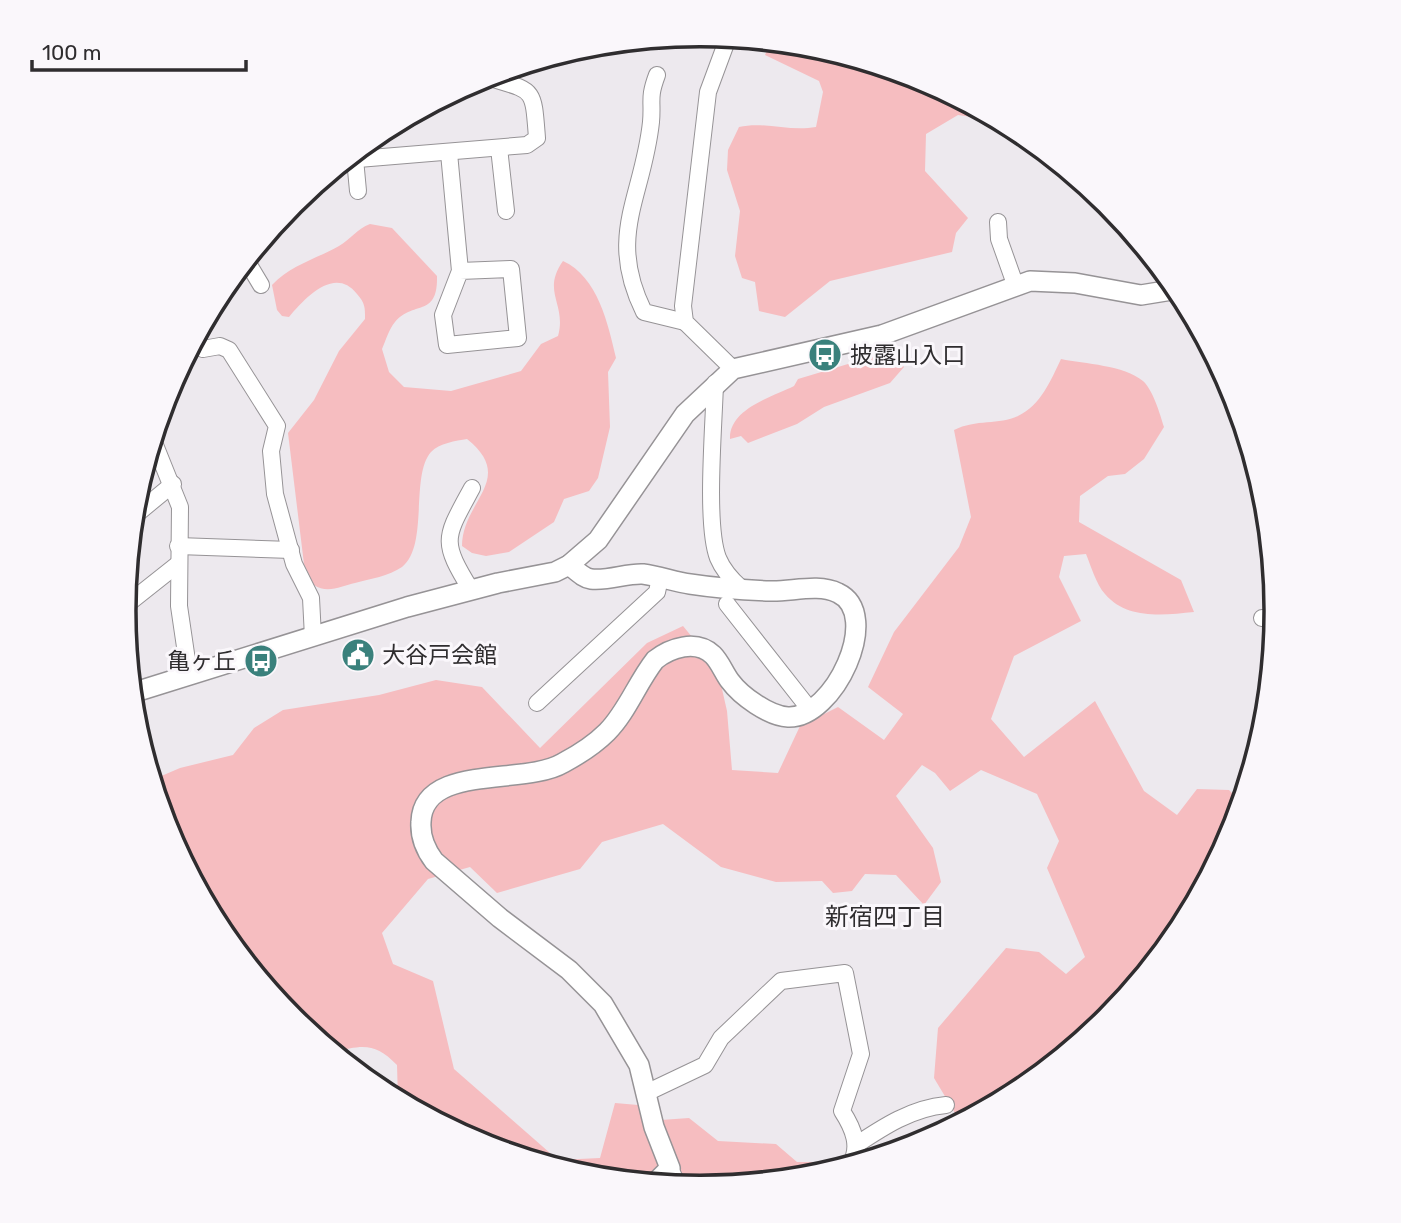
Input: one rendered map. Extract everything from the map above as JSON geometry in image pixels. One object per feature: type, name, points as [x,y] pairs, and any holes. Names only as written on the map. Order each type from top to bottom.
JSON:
[{"type":"street","points":[[685,322],[683,306],[699,152],[708,92],[724,48]]},
{"type":"street","points":[[657,75],[649,97],[651,121],[625,243],[626,264],[632,290],[644,312],[685,322],[733,369]]},
{"type":"street","points":[[364,159],[527,145],[537,138],[534,104],[525,88],[505,82]]},
{"type":"street","points":[[499,148],[506,211]]},
{"type":"street","points":[[449,153],[460,271],[443,315],[447,345],[518,338],[511,269],[460,271]]},
{"type":"street","points":[[353,167],[358,191]]},
{"type":"street","points":[[998,222],[999,239],[1015,284]]},
{"type":"street","points":[[252,270],[261,285]]},
{"type":"street","points":[[142,690],[471,590],[555,572],[569,565],[598,540],[685,414],[733,369],[882,335],[1015,284],[1051,281],[1140,295],[1165,291]]},
{"type":"street","points":[[202,348],[220,346],[229,350],[277,426],[271,451],[275,494],[302,583],[311,598],[313,637]]},
{"type":"street","points":[[715,383],[713,531],[718,558],[730,578],[741,588]]},
{"type":"street","points":[[159,453],[180,507],[178,564],[181,634],[189,674]]},
{"type":"street","points":[[146,506],[173,484]]},
{"type":"street","points":[[471,590],[453,561],[448,540],[451,527],[472,488]]},
{"type":"street","points":[[178,546],[291,550]]},
{"type":"street","points":[[136,597],[178,564]]},
{"type":"street","points":[[569,565],[587,579],[615,580],[640,574],[690,584],[769,591],[835,591],[848,598],[857,622],[853,644],[835,688],[811,711],[785,717],[772,712],[745,696],[731,683],[714,655],[705,649],[681,647],[666,652],[655,660],[608,732],[565,762],[537,774],[451,784],[431,794],[425,805],[421,828],[427,852],[434,861],[587,987],[603,1004],[639,1065],[658,1141],[673,1175]]},
{"type":"street","points":[[537,703],[657,592],[660,578]]},
{"type":"street","points":[[727,604],[811,711]]},
{"type":"street","points":[[646,1093],[705,1065],[721,1038],[780,981],[845,973],[861,1047],[858,1067],[842,1111],[856,1145]]},
{"type":"street","points":[[853,1155],[856,1145],[881,1127],[908,1115],[946,1105]]},
{"type":"shaded area","points":[[767,51],[774,52],[847,66],[916,90],[972,117],[958,115],[926,134],[925,171],[968,218],[956,233],[952,252],[830,281],[785,317],[759,311],[755,282],[742,278],[735,256],[740,211],[727,170],[728,150],[739,127],[816,127],[823,92],[819,81],[765,55]]},
{"type":"shaded area","points":[[370,224],[392,228],[437,276],[433,298],[429,303],[402,315],[395,322],[382,349],[389,372],[404,387],[451,391],[521,371],[541,344],[558,336],[560,325],[554,281],[563,261],[575,268],[593,290],[609,331],[616,358],[608,372],[610,427],[598,478],[589,491],[564,499],[554,522],[509,552],[486,556],[472,553],[462,546],[464,530],[487,479],[487,466],[481,453],[467,439],[438,446],[431,452],[421,477],[418,528],[410,557],[402,567],[385,575],[324,589],[314,585],[304,564],[288,433],[314,400],[339,351],[365,319],[365,308],[360,297],[348,286],[339,283],[321,288],[289,317],[282,316],[277,310],[272,285],[287,272],[339,246]]},
{"type":"shaded area","points":[[888,352],[904,367],[890,383],[824,407],[797,424],[748,443],[741,436],[730,439],[736,420],[744,412],[794,386],[798,379]]},
{"type":"shaded area","points":[[1061,359],[1126,372],[1143,381],[1150,390],[1164,427],[1144,459],[1125,474],[1108,476],[1080,496],[1079,522],[1181,580],[1194,612],[1147,614],[1124,608],[1102,590],[1086,554],[1064,556],[1059,577],[1081,621],[1014,656],[991,719],[1024,757],[1095,701],[1144,791],[1177,815],[1197,789],[1229,790],[1234,795],[1207,861],[1170,925],[1148,955],[1125,984],[1073,1036],[1014,1081],[956,1115],[934,1078],[938,1028],[1006,948],[1039,952],[1066,974],[1085,957],[1047,868],[1059,841],[1037,794],[981,770],[950,791],[935,773],[922,765],[896,796],[933,848],[941,882],[924,905],[896,875],[865,874],[852,891],[833,893],[822,881],[776,882],[721,867],[663,824],[602,842],[580,869],[497,893],[470,867],[428,879],[382,933],[393,964],[433,981],[454,1069],[555,1157],[519,1146],[451,1118],[398,1088],[397,1065],[375,1049],[361,1047],[345,1050],[328,1036],[276,984],[231,925],[194,861],[161,776],[180,768],[233,755],[254,728],[283,710],[379,695],[436,680],[482,687],[540,748],[647,643],[683,626],[717,667],[727,711],[732,770],[778,773],[800,726],[838,707],[884,740],[903,714],[868,687],[894,632],[959,547],[971,517],[954,430],[971,424],[1018,416],[1033,405]]},
{"type":"shaded area","points":[[615,1103],[638,1105],[661,1120],[689,1118],[718,1141],[776,1144],[797,1162],[824,1162],[774,1171],[700,1176],[627,1171],[566,1160],[600,1158]]},
{"type":"place","name":"披露山入口","points":[[825,355]]},
{"type":"place","name":"大谷戸会館","points":[[358,655]]},
{"type":"place","name":"亀ヶ丘","points":[[261,661]]},
{"type":"district","name":"新宿四丁目","points":[[885,917]]}]
